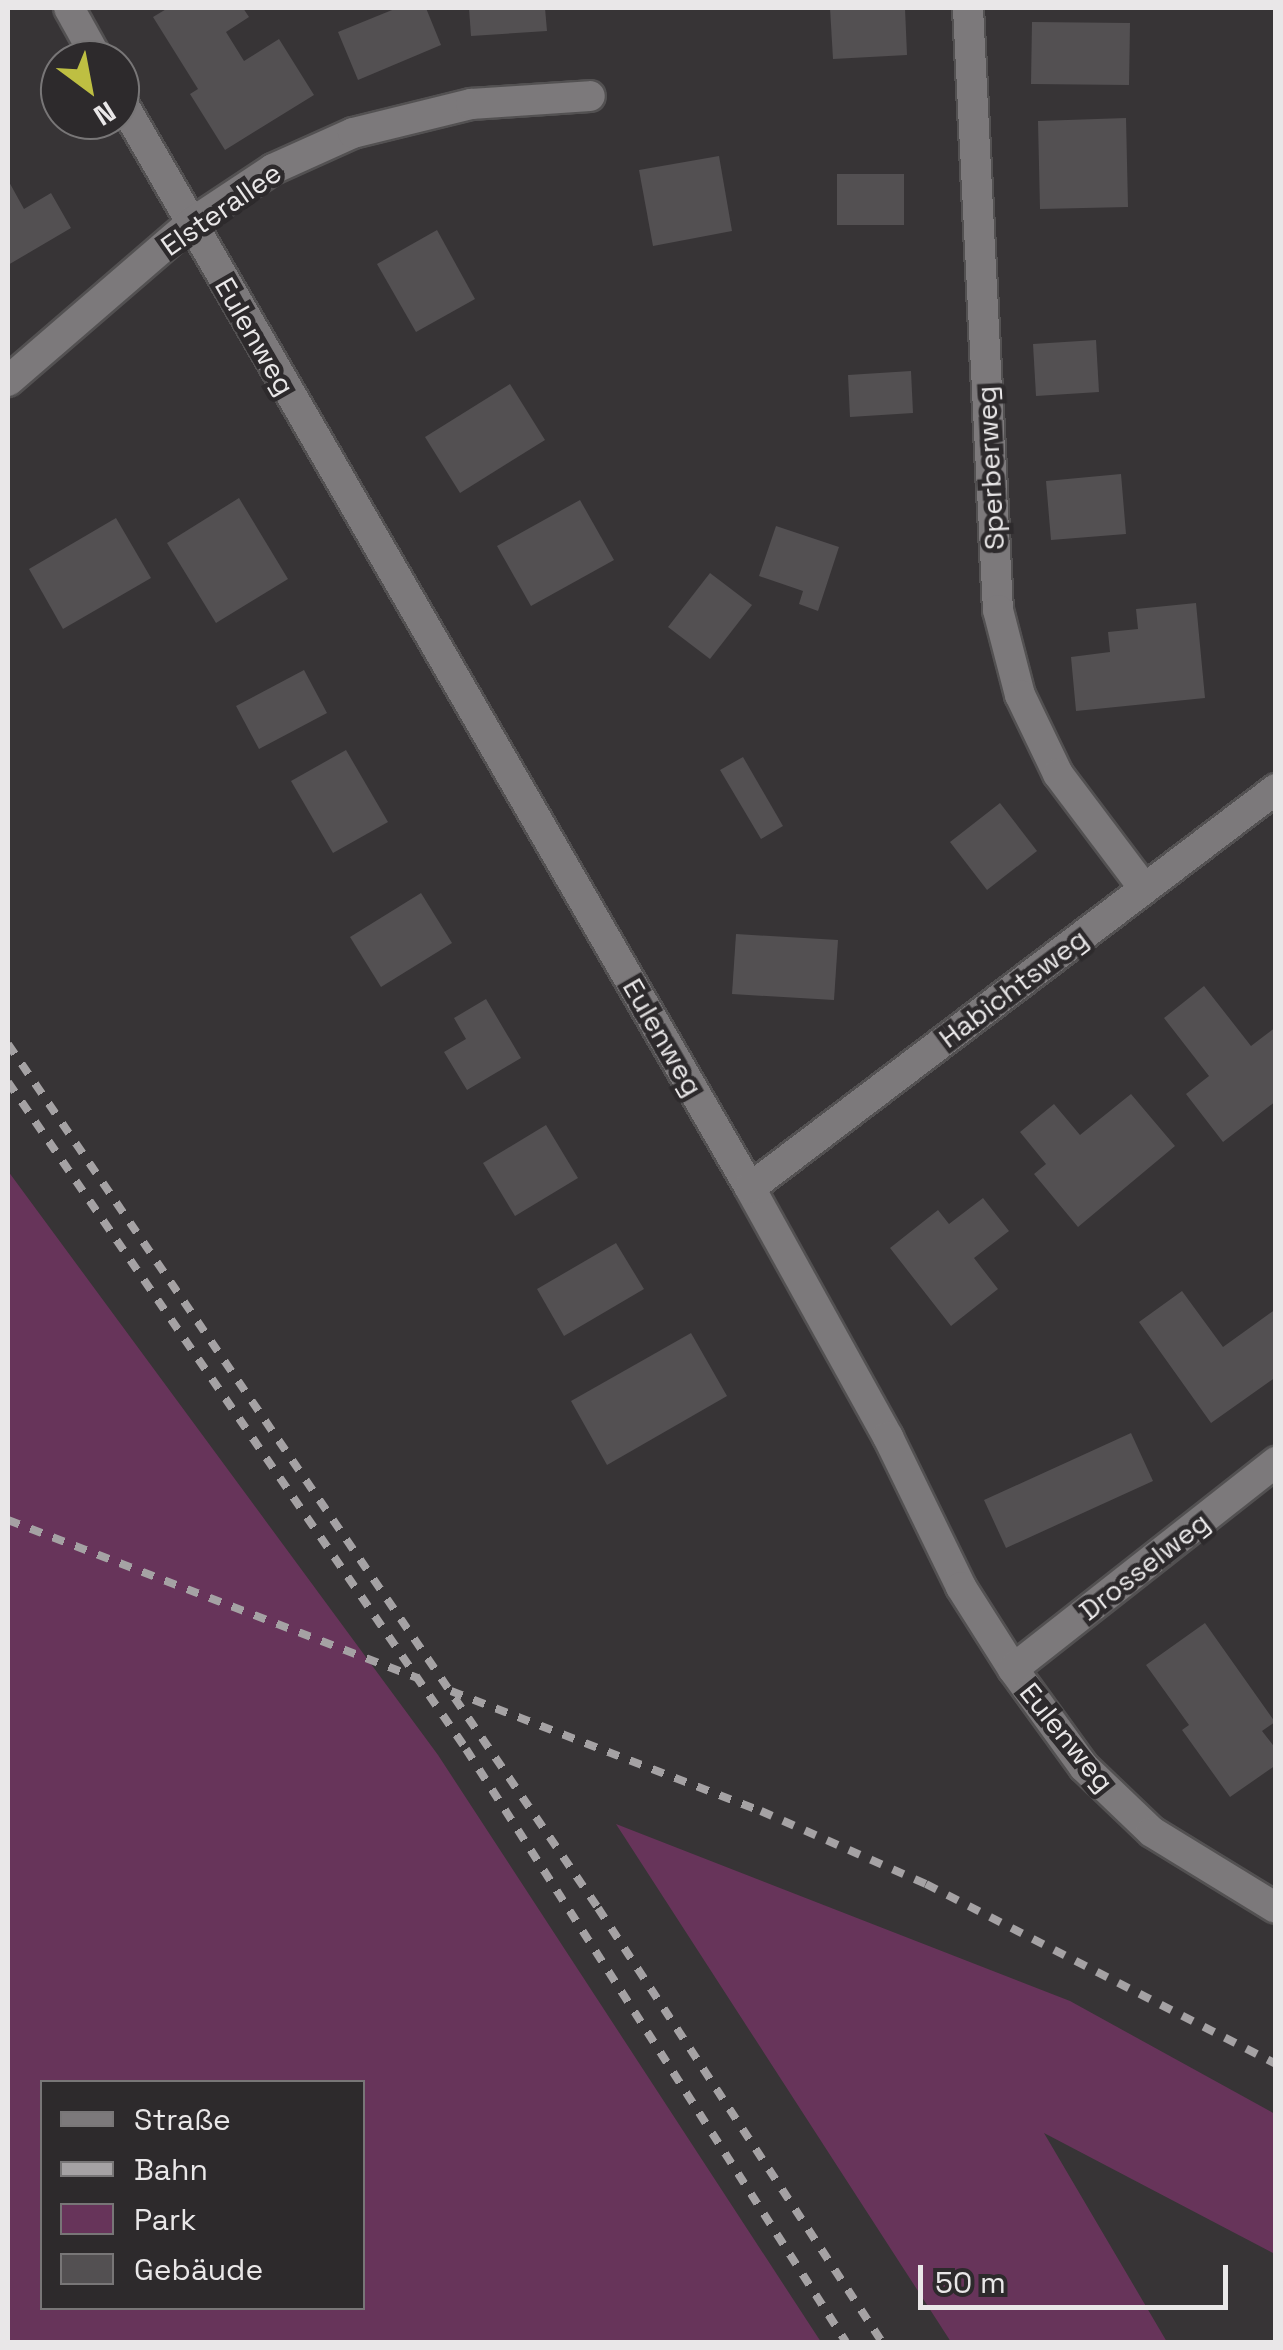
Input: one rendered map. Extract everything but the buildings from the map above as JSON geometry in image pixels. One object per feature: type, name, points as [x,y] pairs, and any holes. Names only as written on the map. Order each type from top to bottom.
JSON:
[{"type":"street","points":[[69,8],[87,40]]},
{"type":"street","name":"Sperberweg","points":[[968,8],[998,610],[1020,695],[1058,774],[1144,888]]},
{"type":"street","name":"Elsterallee","points":[[8,380],[190,224],[273,169],[353,134],[470,104],[590,96]]},
{"type":"street","name":"Eulenweg","points":[[140,135],[750,1188],[888,1437],[961,1588],[1084,1767],[1152,1832],[1276,1908]]},
{"type":"street","name":"Habichtsweg","points":[[750,1188],[1276,789]]},
{"type":"street","name":"Drosselweg","points":[[1014,1669],[1276,1462]]},
{"type":"green space","points":[[8,1171],[438,1755],[821,2342],[8,2342]]},
{"type":"green space","points":[[616,1824],[1070,2001],[1275,2114],[1275,2254],[1044,2133],[1167,2342],[951,2342]]},
{"type":"railway","points":[[8,1044],[598,1908],[882,2342]]},
{"type":"railway","points":[[8,1082],[466,1749],[846,2342]]},
{"type":"railway","points":[[8,1520],[418,1678]]},
{"type":"railway","points":[[451,1691],[761,1811],[926,1884],[1276,2064]]}]
